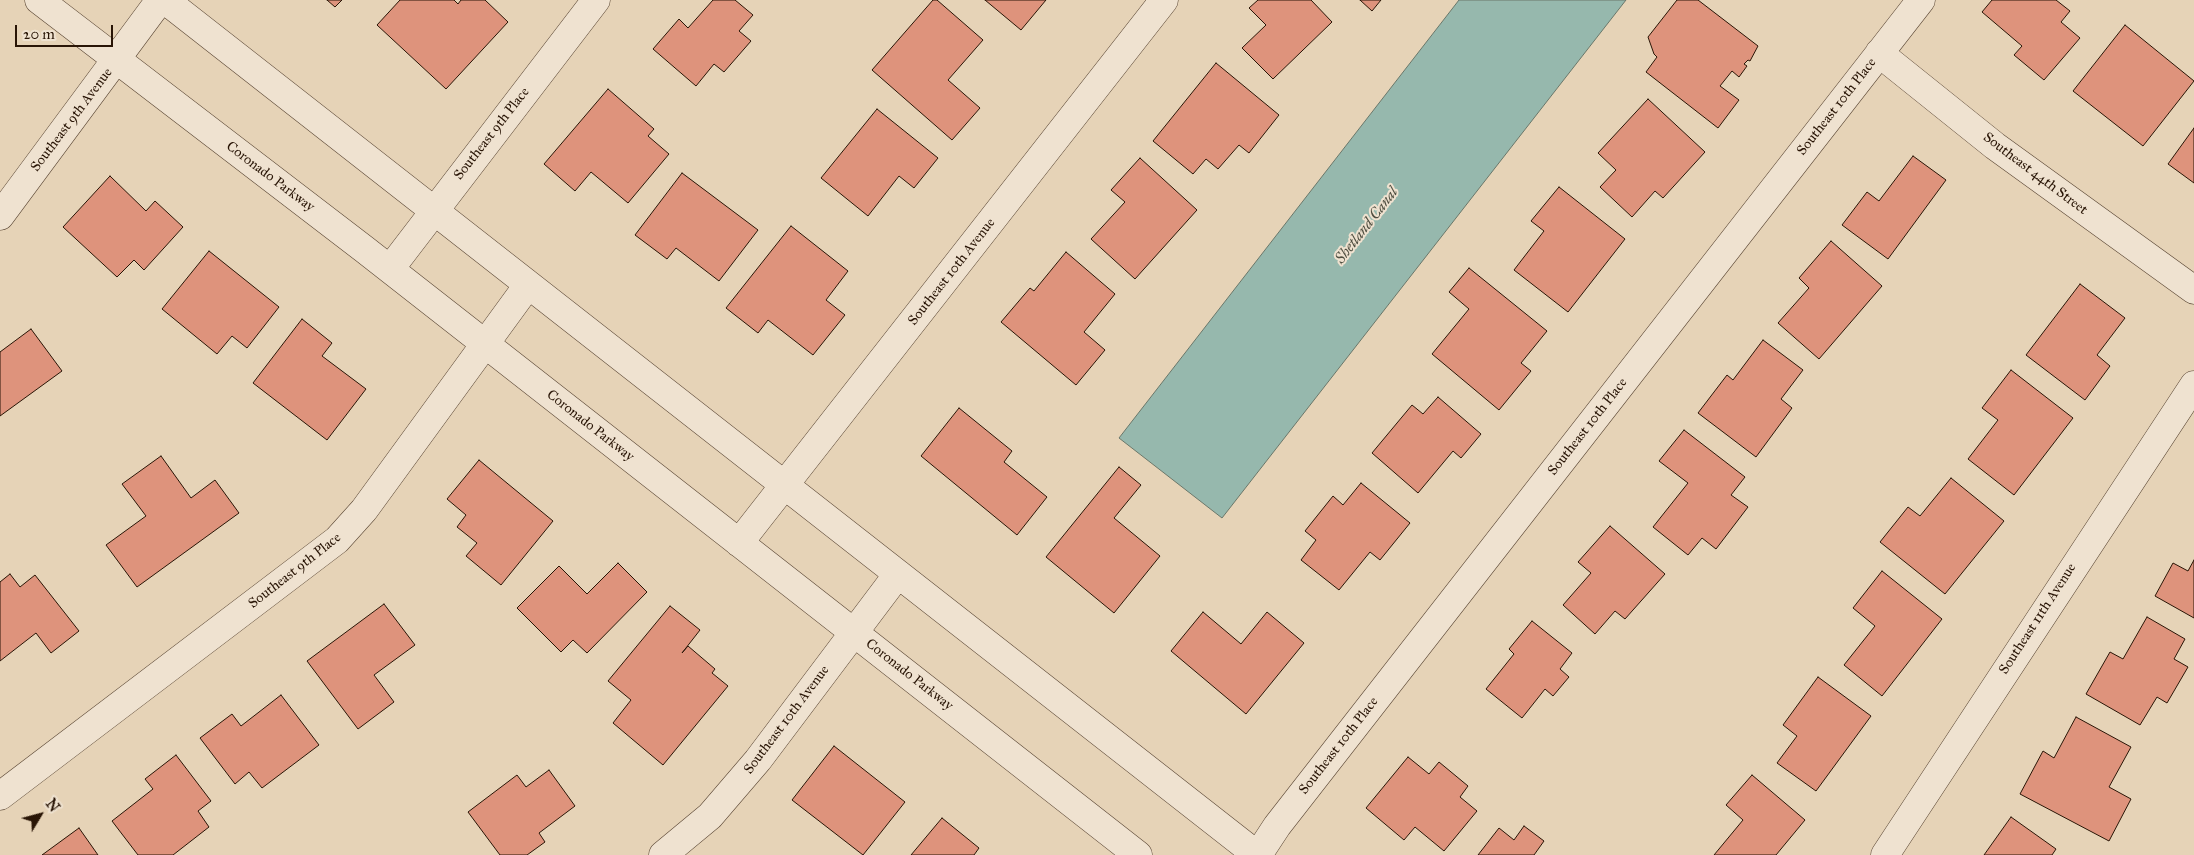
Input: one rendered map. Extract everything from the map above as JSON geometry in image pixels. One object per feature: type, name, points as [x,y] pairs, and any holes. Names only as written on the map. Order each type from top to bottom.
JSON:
[{"type":"street","name":"Coronado Parkway","points":[[39,0],[390,270],[1138,855]]},
{"type":"street","name":"Southeast 9th Avenue","points":[[0,216],[160,0]]},
{"type":"street","points":[[165,0],[433,212],[1258,855]]},
{"type":"street","name":"Southeast 9th Place","points":[[390,270],[596,0]]},
{"type":"street","name":"Southeast 10th Avenue","points":[[740,543],[1164,0]]},
{"type":"street","name":"Southeast 10th Place","points":[[1258,855],[1277,826],[1920,0]]},
{"type":"street","name":"Southeast 44th Street","points":[[1879,53],[1995,146],[2194,290]]},
{"type":"street","name":"Southeast 9th Place","points":[[0,796],[337,540],[364,510],[528,285]]},
{"type":"street","name":"Southeast 11th Avenue","points":[[1885,855],[2106,515],[2194,385]]},
{"type":"street","name":"Southeast 10th Avenue","points":[[663,855],[710,816],[758,760],[898,574]]},
{"type":"water","name":"Shetland Canal","points":[[1459,0],[1626,0],[1222,518],[1119,438]]},
{"type":"building","points":[[327,0],[342,0],[335,7]]},
{"type":"building","points":[[400,0],[454,0],[458,4],[461,0],[485,0],[508,22],[446,89],[377,25]]},
{"type":"building","points":[[713,0],[735,0],[753,15],[739,31],[751,41],[724,72],[714,64],[696,86],[653,49],[679,19],[688,28]]},
{"type":"building","points":[[933,0],[937,0],[983,40],[948,80],[980,108],[952,140],[872,70]]},
{"type":"building","points":[[985,0],[1046,0],[1021,30]]},
{"type":"building","points":[[1258,0],[1311,0],[1332,22],[1273,79],[1242,48],[1266,25],[1249,8]]},
{"type":"building","points":[[1360,0],[1381,0],[1372,11]]},
{"type":"building","points":[[1677,0],[1698,0],[1758,46],[1750,61],[1748,60],[1744,64],[1747,66],[1739,77],[1732,71],[1720,86],[1739,100],[1718,128],[1646,72],[1657,57],[1654,54],[1648,37]]},
{"type":"building","points":[[1992,0],[2056,0],[2070,11],[2061,22],[2080,38],[2044,80],[2014,55],[2022,46],[1982,12]]},
{"type":"building","points":[[2125,25],[2194,81],[2143,146],[2073,91]]},
{"type":"building","points":[[1216,63],[1279,115],[1249,153],[1239,145],[1218,169],[1206,159],[1193,174],[1153,141]]},
{"type":"building","points":[[608,89],[654,129],[648,136],[669,154],[628,203],[591,172],[575,191],[544,164]]},
{"type":"building","points":[[1648,99],[1705,152],[1663,198],[1655,191],[1632,217],[1600,187],[1616,170],[1598,153]]},
{"type":"building","points":[[877,109],[938,158],[914,188],[899,176],[868,216],[821,178]]},
{"type":"building","points":[[2194,128],[2194,183],[2168,164]]},
{"type":"building","points":[[1913,156],[1946,180],[1888,259],[1842,225],[1867,192],[1879,201]]},
{"type":"building","points":[[1140,158],[1197,210],[1135,279],[1091,239],[1125,202],[1111,190]]},
{"type":"building","points":[[682,173],[758,230],[719,281],[676,248],[667,259],[635,235]]},
{"type":"building","points":[[110,176],[146,211],[155,201],[183,227],[144,270],[134,260],[117,277],[63,227]]},
{"type":"building","points":[[1559,187],[1625,239],[1568,312],[1514,270],[1544,231],[1531,221]]},
{"type":"building","points":[[791,226],[848,271],[826,300],[845,315],[813,355],[768,320],[758,333],[726,308]]},
{"type":"building","points":[[1831,241],[1882,286],[1819,359],[1778,323],[1809,288],[1799,278]]},
{"type":"building","points":[[209,251],[279,307],[247,348],[232,336],[217,354],[162,309]]},
{"type":"building","points":[[1066,252],[1115,294],[1084,332],[1105,350],[1076,385],[1001,322],[1030,288],[1034,291]]},
{"type":"building","points":[[1469,268],[1547,331],[1521,363],[1531,371],[1499,410],[1432,354],[1469,309],[1449,292]]},
{"type":"building","points":[[2080,284],[2125,318],[2097,355],[2110,366],[2085,400],[2026,355]]},
{"type":"building","points":[[302,319],[332,343],[322,356],[366,389],[327,440],[253,383]]},
{"type":"building","points":[[31,329],[62,371],[0,416],[0,352]]},
{"type":"building","points":[[1763,340],[1803,370],[1781,399],[1792,408],[1756,457],[1698,413],[1727,375],[1733,380]]},
{"type":"building","points":[[2011,370],[2073,418],[2014,495],[1968,459],[1998,420],[1982,408]]},
{"type":"building","points":[[1438,397],[1481,434],[1461,458],[1453,451],[1418,493],[1372,453],[1412,405],[1423,414]]},
{"type":"building","points":[[959,408],[1012,451],[1004,462],[1047,497],[1017,535],[921,456]]},
{"type":"building","points":[[1684,430],[1745,477],[1731,495],[1748,507],[1716,549],[1702,538],[1688,555],[1653,527],[1688,483],[1659,461]]},
{"type":"building","points":[[161,456],[191,498],[215,480],[239,513],[137,587],[106,545],[146,516],[122,484]]},
{"type":"building","points":[[479,460],[553,521],[501,585],[466,556],[477,543],[457,527],[466,515],[447,499]]},
{"type":"building","points":[[1119,467],[1141,485],[1114,518],[1160,556],[1114,613],[1046,557]]},
{"type":"building","points":[[1951,478],[2004,521],[1945,594],[1880,542],[1908,507],[1920,516]]},
{"type":"building","points":[[1361,483],[1410,523],[1380,560],[1370,552],[1339,590],[1301,560],[1316,540],[1305,531],[1333,496],[1343,505]]},
{"type":"building","points":[[1610,526],[1665,574],[1625,619],[1615,611],[1595,634],[1563,605],[1591,573],[1578,562]]},
{"type":"building","points":[[2194,560],[2194,618],[2155,596],[2173,563],[2188,571]]},
{"type":"building","points":[[618,563],[647,592],[587,653],[573,640],[561,652],[517,608],[559,566],[587,594]]},
{"type":"building","points":[[1882,571],[1942,619],[1882,696],[1844,665],[1875,626],[1853,608]]},
{"type":"building","points":[[10,574],[20,587],[35,575],[79,631],[51,653],[36,633],[0,661],[0,582]]},
{"type":"building","points":[[384,604],[415,645],[374,675],[394,702],[358,729],[307,661]]},
{"type":"building","points":[[670,606],[700,630],[682,653],[688,646],[715,669],[712,673],[728,686],[663,765],[613,723],[631,700],[608,681]]},
{"type":"building","points":[[1203,612],[1241,644],[1267,612],[1304,643],[1246,714],[1171,651]]},
{"type":"building","points":[[2147,617],[2185,639],[2174,659],[2188,667],[2167,703],[2157,697],[2140,725],[2086,694],[2110,652],[2123,659]]},
{"type":"building","points":[[1532,621],[1572,653],[1560,669],[1569,677],[1553,696],[1545,689],[1522,718],[1486,689],[1514,654],[1509,649]]},
{"type":"building","points":[[1818,677],[1871,716],[1816,791],[1777,763],[1797,736],[1783,725]]},
{"type":"building","points":[[281,695],[319,745],[262,788],[249,772],[235,784],[200,738],[232,714],[241,726]]},
{"type":"building","points":[[2076,717],[2131,747],[2109,787],[2131,799],[2109,841],[2020,794],[2043,751],[2054,758]]},
{"type":"building","points":[[834,746],[905,802],[863,855],[792,800]]},
{"type":"building","points":[[176,755],[211,801],[198,811],[209,827],[173,855],[138,855],[112,821],[153,789],[145,779]]},
{"type":"building","points":[[1408,757],[1429,774],[1439,762],[1468,786],[1460,797],[1477,811],[1444,851],[1415,827],[1404,840],[1366,808]]},
{"type":"building","points":[[549,770],[575,806],[539,833],[545,842],[527,855],[500,855],[468,812],[517,775],[526,787]]},
{"type":"building","points":[[1752,775],[1805,820],[1776,855],[1714,855],[1743,820],[1726,805]]},
{"type":"building","points":[[2011,817],[2056,849],[2052,855],[1984,855]]},
{"type":"building","points":[[942,818],[979,848],[974,855],[911,855]]},
{"type":"building","points":[[1524,826],[1544,841],[1534,855],[1478,855],[1499,828],[1514,840]]},
{"type":"building","points":[[79,828],[98,855],[42,855]]}]
